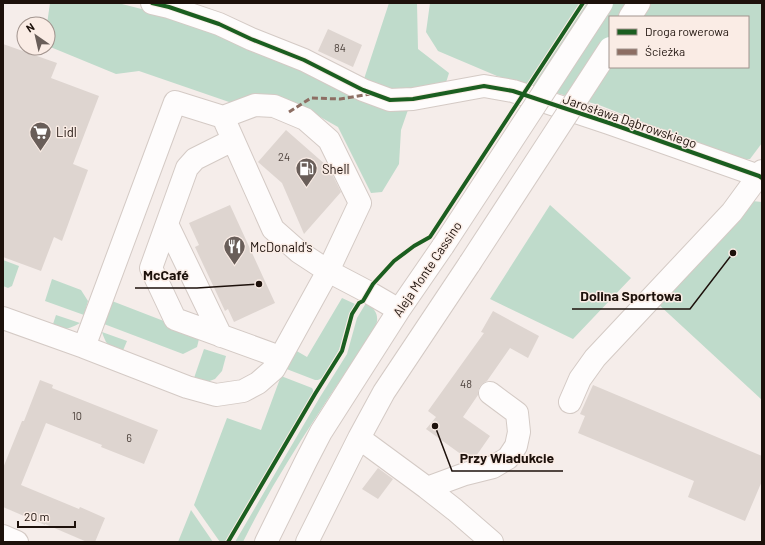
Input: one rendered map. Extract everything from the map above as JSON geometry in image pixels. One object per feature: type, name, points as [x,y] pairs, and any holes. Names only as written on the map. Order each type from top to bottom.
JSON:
[{"type":"street","name":"Jarosława Dąbrowskiego","points":[[152,3],[169,7],[219,24],[251,39],[304,60],[362,90],[390,100],[413,99],[484,86],[513,91],[761,175]]},
{"type":"street","name":"Aleja Monte Cassino","points":[[266,542],[321,432],[399,310],[443,246],[602,3]]},
{"type":"street","points":[[631,16],[639,3]]},
{"type":"street","points":[[307,542],[384,392],[609,50]]},
{"type":"street","points":[[3,318],[84,347],[187,387],[216,395],[243,391],[258,384],[274,369],[328,270],[360,203],[329,140],[305,119],[274,106],[254,105],[223,117],[175,102],[84,347]]},
{"type":"street","points":[[223,117],[273,229],[299,252],[399,310]]},
{"type":"street","points":[[233,140],[195,158],[187,168],[151,268],[175,319],[280,357]]},
{"type":"street","points":[[570,402],[580,379],[595,358],[732,212],[761,175]]},
{"type":"street","points":[[167,224],[221,336]]},
{"type":"street","points":[[427,488],[465,474],[493,467],[508,458],[516,446],[519,432],[517,413],[490,393]]},
{"type":"street","points":[[360,438],[455,510],[492,542]]},
{"type":"green space","points":[[50,3],[118,3],[165,15],[409,107],[401,130],[399,164],[382,192],[371,193],[338,127],[315,114],[232,103],[139,71],[116,74],[56,49],[56,16],[48,16]]},
{"type":"green space","points":[[389,3],[417,3],[418,49],[449,73],[444,89],[387,92],[364,79]]},
{"type":"green space","points":[[430,3],[762,3],[762,143],[750,159],[740,160],[599,105],[497,76],[438,51],[426,32]]},
{"type":"green space","points":[[752,201],[762,202],[762,400],[657,303]]},
{"type":"green space","points":[[550,205],[631,278],[573,339],[490,299]]},
{"type":"green space","points":[[3,260],[19,266],[12,286],[8,288],[3,286]]},
{"type":"green space","points":[[52,279],[81,290],[88,301],[84,315],[45,301]]},
{"type":"green space","points":[[342,298],[355,304],[349,314],[339,350],[322,378],[315,380],[284,368],[295,350],[307,357]]},
{"type":"green space","points":[[112,301],[200,335],[197,347],[183,354],[104,324]]},
{"type":"green space","points":[[366,303],[375,310],[377,320],[375,328],[289,460],[257,514],[243,542],[235,542],[347,354],[357,318]]},
{"type":"green space","points":[[56,315],[80,323],[66,329],[52,327]]},
{"type":"green space","points":[[102,332],[127,341],[122,353],[109,346]]},
{"type":"green space","points":[[204,349],[226,356],[222,371],[215,379],[204,383],[193,381]]},
{"type":"green space","points":[[281,376],[312,388],[313,393],[225,542],[220,542],[194,505],[227,418],[261,430]]},
{"type":"green space","points":[[191,510],[213,542],[178,542]]},
{"type":"building","points":[[328,29],[362,45],[353,67],[318,51]]},
{"type":"building","name":"Lidl","points":[[3,44],[16,49],[16,56],[37,56],[57,63],[51,78],[99,96],[73,164],[88,170],[62,241],[54,237],[41,271],[3,257]]},
{"type":"building","points":[[286,130],[328,166],[341,192],[304,234],[282,183],[258,162]]},
{"type":"building","name":"McDonald's","points":[[230,205],[275,303],[234,322],[228,309],[225,311],[195,247],[199,245],[189,223]]},
{"type":"building","points":[[493,311],[539,336],[528,358],[510,348],[487,381],[480,386],[478,395],[463,417],[490,436],[474,459],[469,460],[426,429],[436,417],[428,411],[484,333],[481,332]]},
{"type":"building","points":[[40,380],[53,385],[52,388],[158,430],[144,464],[101,447],[102,445],[46,423],[21,485],[105,518],[95,542],[87,542],[3,507],[3,468]]},
{"type":"building","points":[[593,385],[762,456],[762,481],[745,521],[688,497],[694,481],[578,433],[585,416],[580,414]]},
{"type":"building","points":[[378,468],[393,479],[378,499],[362,489]]},
{"type":"marked path","points":[[289,112],[311,98],[340,99],[371,94]]},
{"type":"cycle path","points":[[152,3],[169,7],[219,24],[251,39],[304,60],[363,90],[390,100],[413,99],[484,86],[513,91],[609,123],[762,178]]},
{"type":"cycle path","points":[[228,542],[342,351],[352,314],[359,303],[363,301],[373,284],[394,261],[414,246],[430,237],[583,3]]},
{"type":"place","name":"Lidl","points":[[40,152]]},
{"type":"place","name":"Shell","points":[[307,188]]},
{"type":"place","name":"Dolina Sportowa","points":[[733,253]]},
{"type":"place","name":"McDonald's","points":[[234,266]]},
{"type":"place","name":"McCafé","points":[[259,284]]},
{"type":"place","name":"Przy Wiadukcie","points":[[435,426]]}]
